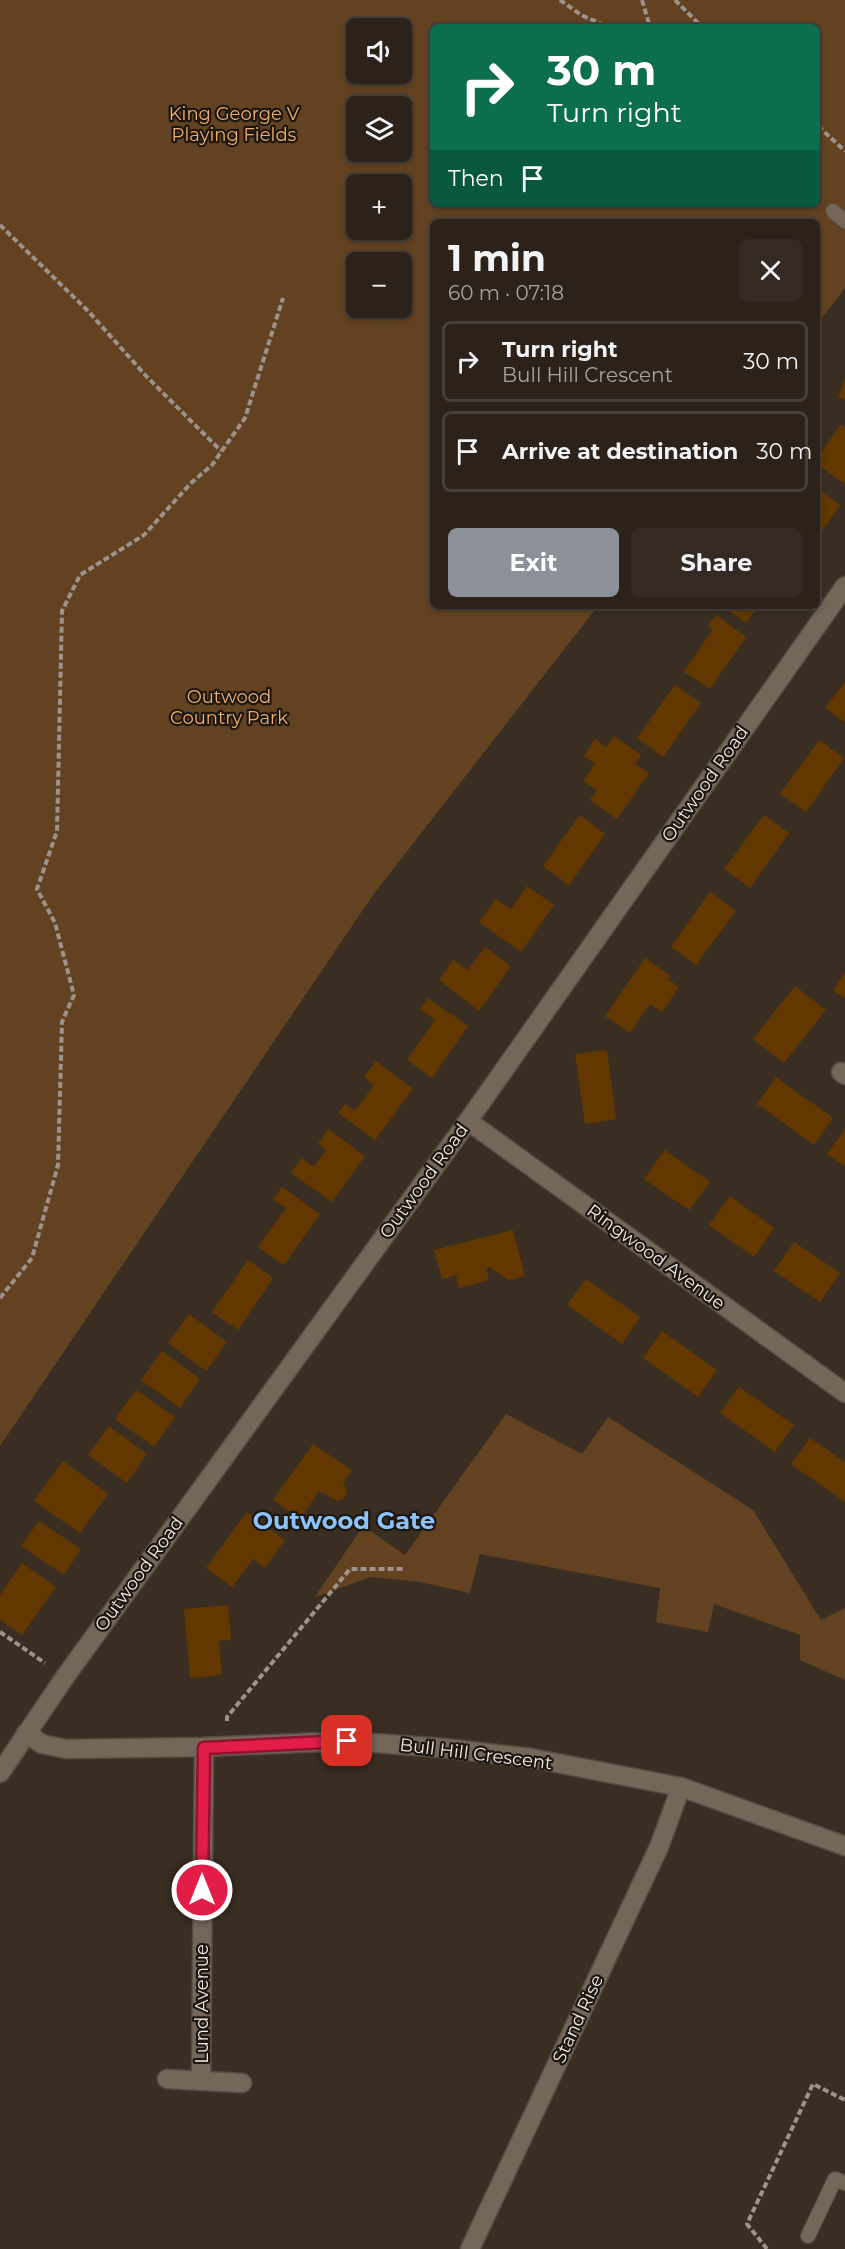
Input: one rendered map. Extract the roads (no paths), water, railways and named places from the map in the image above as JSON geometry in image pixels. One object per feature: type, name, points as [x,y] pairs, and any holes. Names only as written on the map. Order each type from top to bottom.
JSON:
[{"type":"street","name":"Outwood Road","points":[[0,1773],[65,1677],[468,1121],[845,585]]},
{"type":"street","name":"Ringwood Avenue","points":[[468,1121],[845,1393]]},
{"type":"street","name":"Bull Hill Crescent","points":[[26,1733],[42,1744],[66,1749],[204,1748],[347,1741],[443,1748],[531,1758],[681,1787],[845,1846]]},
{"type":"street","name":"Lund Avenue","points":[[201,2081],[204,1748]]},
{"type":"street","name":"Stand Rise","points":[[470,2249],[659,1847],[681,1787]]},
{"type":"street","points":[[167,2079],[242,2083]]},
{"type":"lane","points":[[833,211],[845,221]]},
{"type":"lane","points":[[808,2236],[835,2179],[845,2183]]},
{"type":"district","name":"Outwood Gate","points":[[344,1521]]},
{"type":"park label","name":"King George V Playing Fields","points":[[234,124]]},
{"type":"park label","name":"Outwood Country Park","points":[[229,707]]}]
